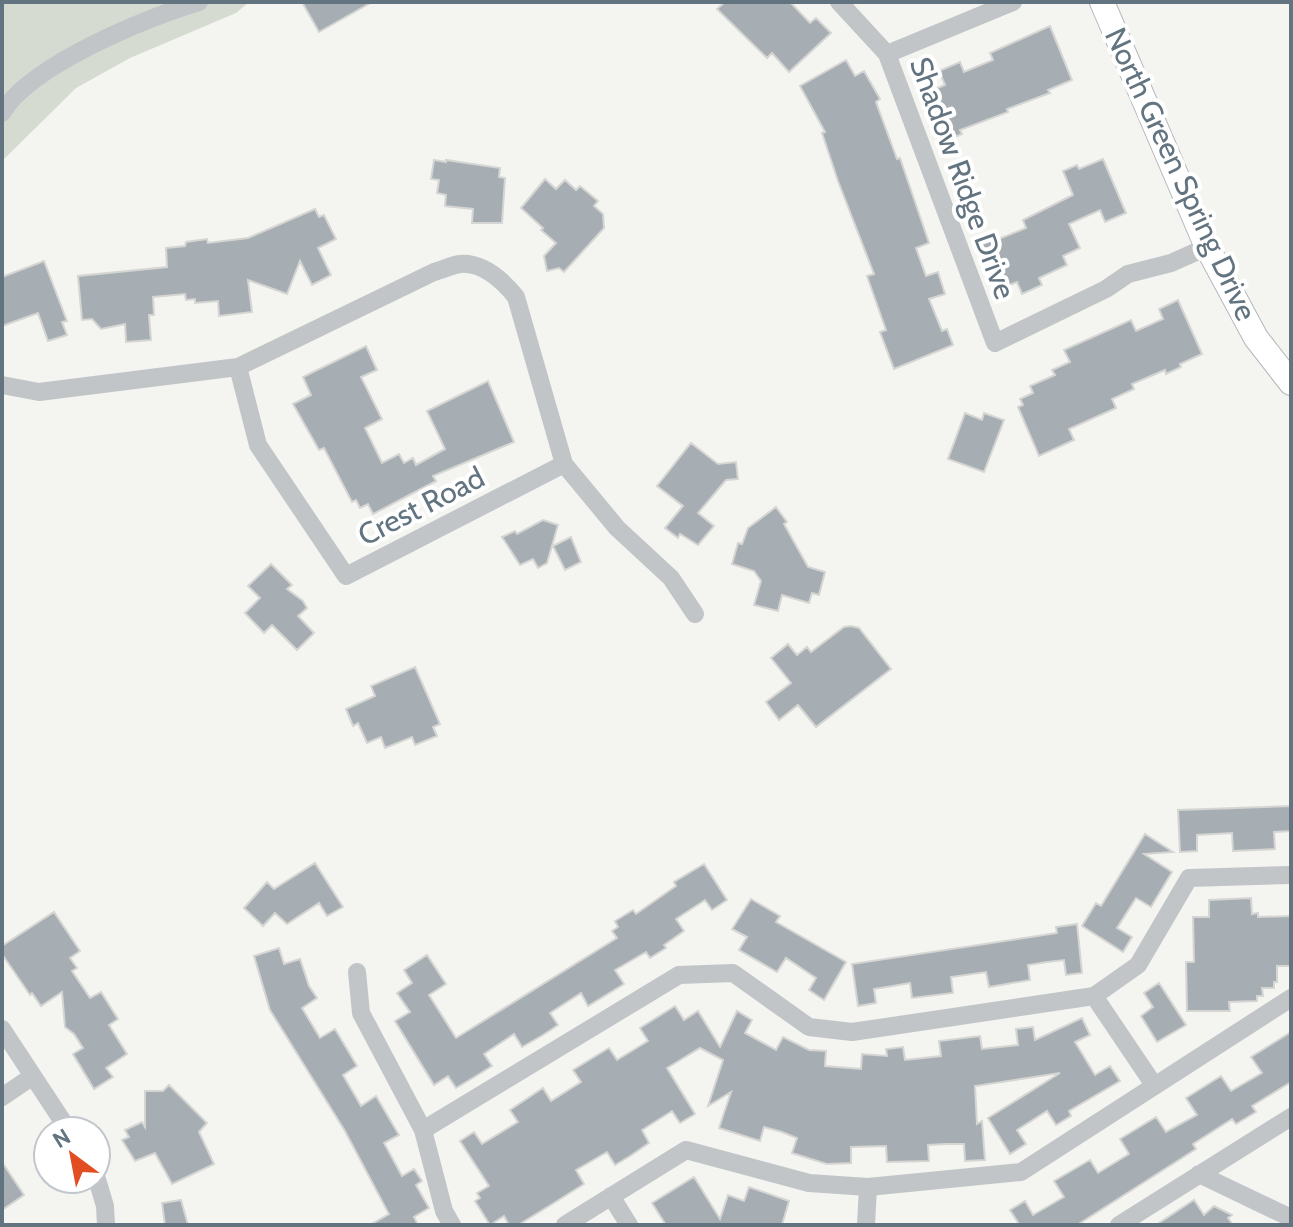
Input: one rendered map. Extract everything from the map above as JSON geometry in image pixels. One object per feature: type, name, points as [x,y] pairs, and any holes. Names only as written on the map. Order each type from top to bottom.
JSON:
[{"type":"main road","name":"North Green Spring Drive","points":[[1102,2],[1207,247],[1256,338],[1291,383]]},
{"type":"street","points":[[2,113],[45,71],[132,28],[199,2]]},
{"type":"street","name":"Shadow Ridge Drive","points":[[839,2],[887,54],[995,343],[1106,289],[1128,274],[1171,263],[1207,247]]},
{"type":"street","points":[[887,54],[1013,2]]},
{"type":"street","points":[[2,385],[39,392],[238,367],[434,272],[461,264],[484,269],[504,282],[516,297],[564,464],[617,528],[671,578],[695,614]]},
{"type":"street","name":"Crest Road","points":[[238,367],[258,445],[346,576],[564,464]]},
{"type":"street","points":[[423,1130],[679,975],[733,973],[809,1027],[852,1032],[1094,996],[1138,965],[1189,878],[1291,875]]},
{"type":"street","points":[[357,972],[361,1013],[423,1130],[444,1211],[452,1225]]},
{"type":"street","points":[[1094,996],[1154,1085]]},
{"type":"street","points":[[565,1225],[686,1150],[809,1183],[868,1187],[1021,1172],[1291,998]]},
{"type":"street","points":[[2,1029],[59,1115]]},
{"type":"street","points":[[2,1097],[33,1076]]},
{"type":"street","points":[[1119,1225],[1291,1117]]},
{"type":"street","points":[[1199,1174],[1291,1218]]},
{"type":"street","points":[[866,1225],[868,1187]]},
{"type":"street","points":[[102,1195],[106,1225]]},
{"type":"street","points":[[611,1196],[629,1225]]},
{"type":"shaded area","points":[[2,2],[249,2],[236,13],[130,58],[76,88],[2,161]]},
{"type":"building","points":[[302,2],[372,2],[319,32]]},
{"type":"building","points":[[725,2],[790,2],[810,23],[816,18],[831,33],[789,72],[772,53],[767,58],[717,9]]},
{"type":"building","points":[[1050,26],[1072,80],[1048,90],[1050,93],[1007,109],[1008,112],[960,130],[962,134],[948,140],[928,92],[945,85],[939,71],[960,62],[964,72],[993,60],[990,53]]},
{"type":"building","points":[[846,60],[855,76],[864,71],[880,99],[876,102],[897,159],[900,158],[929,243],[916,248],[926,276],[938,272],[945,294],[929,299],[942,331],[947,329],[953,345],[894,369],[880,332],[886,330],[867,276],[874,274],[838,181],[822,133],[825,132],[800,86]]},
{"type":"building","points":[[1103,159],[1126,213],[1105,222],[1100,210],[1069,224],[1080,248],[1063,256],[1067,265],[1039,278],[1042,285],[1022,294],[1017,282],[999,289],[980,244],[1026,228],[1023,220],[1073,195],[1063,171],[1077,165],[1079,169]]},
{"type":"building","points":[[434,160],[500,168],[499,177],[505,178],[502,223],[472,223],[473,209],[445,206],[446,195],[437,193],[439,180],[431,179]]},
{"type":"building","points":[[545,179],[556,189],[565,180],[576,190],[580,186],[598,201],[594,206],[603,214],[604,228],[564,272],[559,268],[547,271],[544,256],[556,243],[521,208]]},
{"type":"building","points":[[315,209],[319,217],[324,215],[336,239],[318,248],[331,275],[312,285],[300,261],[287,294],[248,280],[252,312],[219,316],[218,301],[195,303],[195,299],[186,300],[185,294],[153,297],[154,315],[149,315],[151,340],[126,342],[125,324],[101,329],[92,319],[82,320],[78,276],[167,267],[166,248],[207,239],[208,243],[248,238]]},
{"type":"building","points":[[44,261],[67,321],[62,322],[67,335],[48,341],[38,313],[2,326],[2,277]]},
{"type":"building","points":[[1178,300],[1202,354],[1166,374],[1165,370],[1132,384],[1134,389],[1112,399],[1116,408],[1069,429],[1074,440],[1039,456],[1018,407],[1023,405],[1020,399],[1033,393],[1030,386],[1055,375],[1052,370],[1070,362],[1064,350],[1131,320],[1136,331],[1163,319],[1159,309]]},
{"type":"building","points":[[366,346],[377,370],[361,377],[382,419],[365,428],[382,463],[399,454],[404,463],[413,458],[416,465],[445,449],[427,411],[488,381],[514,442],[433,476],[436,481],[373,514],[368,504],[360,508],[356,500],[352,502],[324,448],[319,450],[293,404],[311,395],[303,377]]},
{"type":"building","points":[[965,413],[982,420],[984,413],[1004,420],[984,472],[948,459]]},
{"type":"building","points":[[691,443],[718,464],[736,462],[738,479],[726,480],[698,513],[714,526],[698,545],[680,534],[678,538],[665,528],[683,506],[657,486]]},
{"type":"building","points":[[776,507],[787,522],[784,524],[808,567],[825,572],[819,595],[812,593],[809,603],[782,595],[778,611],[754,605],[761,581],[754,571],[732,564],[738,543],[742,544],[748,528]]},
{"type":"building","points":[[543,520],[558,525],[547,563],[538,568],[533,559],[520,565],[502,537],[515,531],[517,534]]},
{"type":"building","points":[[571,537],[581,562],[565,570],[553,546]]},
{"type":"building","points":[[271,564],[292,585],[287,589],[307,608],[298,616],[314,633],[297,650],[272,625],[264,633],[245,613],[260,598],[248,586]]},
{"type":"building","points":[[844,627],[859,628],[891,669],[816,727],[798,705],[779,720],[766,702],[791,683],[771,658],[788,644],[797,655],[807,647],[811,652]]},
{"type":"building","points":[[415,667],[440,724],[433,727],[437,736],[415,745],[412,737],[385,748],[381,737],[367,743],[358,723],[353,726],[346,709],[375,696],[371,686]]},
{"type":"building","points":[[1291,806],[1291,831],[1274,832],[1275,849],[1233,851],[1232,833],[1197,835],[1197,851],[1180,852],[1178,810]]},
{"type":"building","points":[[1145,834],[1173,852],[1144,854],[1172,872],[1151,907],[1136,898],[1117,928],[1132,937],[1123,952],[1082,926],[1096,903],[1101,906]]},
{"type":"building","points":[[315,863],[343,907],[327,916],[319,903],[287,924],[275,913],[263,926],[244,908],[267,882],[274,889]]},
{"type":"building","points":[[704,864],[727,900],[712,910],[705,900],[676,919],[684,931],[664,945],[666,948],[650,958],[646,952],[615,970],[624,984],[588,1006],[581,993],[550,1013],[558,1025],[522,1047],[514,1034],[484,1054],[492,1066],[456,1088],[448,1076],[434,1085],[395,1021],[410,1012],[397,993],[412,983],[404,970],[427,955],[446,984],[429,995],[456,1038],[617,938],[612,931],[618,927],[615,921],[633,910],[636,914],[676,886],[674,882]]},
{"type":"building","points":[[1251,898],[1252,914],[1258,913],[1258,917],[1291,916],[1291,966],[1277,966],[1274,988],[1262,988],[1263,996],[1257,996],[1257,1001],[1229,1002],[1230,1011],[1187,1011],[1186,962],[1194,962],[1193,917],[1209,917],[1209,900]]},
{"type":"building","points":[[751,899],[780,916],[776,922],[846,962],[824,1000],[809,990],[816,978],[786,958],[777,972],[739,950],[747,937],[732,929]]},
{"type":"building","points":[[54,912],[80,951],[70,958],[77,968],[72,971],[90,998],[101,992],[118,1019],[109,1025],[127,1054],[106,1068],[113,1077],[94,1089],[73,1054],[83,1048],[65,1027],[62,992],[41,1006],[2,954],[2,946]]},
{"type":"building","points":[[1077,924],[1082,973],[1066,975],[1064,960],[1047,962],[1028,965],[1030,980],[989,987],[986,972],[951,977],[953,993],[912,998],[910,983],[874,989],[876,1003],[858,1006],[852,964],[1057,933],[1056,927]]},
{"type":"building","points":[[279,948],[284,964],[300,959],[309,986],[317,998],[302,1008],[320,1038],[335,1029],[357,1066],[343,1075],[361,1106],[376,1096],[399,1135],[384,1143],[402,1176],[414,1169],[422,1181],[416,1185],[429,1208],[414,1217],[418,1225],[370,1225],[389,1214],[345,1131],[270,1010],[254,956]]},
{"type":"building","points":[[1159,983],[1186,1025],[1157,1042],[1141,1016],[1153,1007],[1144,993]]},
{"type":"building","points":[[675,1006],[684,1020],[698,1011],[720,1047],[737,1011],[752,1020],[745,1033],[776,1050],[783,1037],[809,1050],[826,1051],[825,1066],[861,1069],[862,1054],[887,1056],[886,1049],[903,1047],[905,1060],[941,1056],[939,1041],[980,1036],[982,1049],[1018,1045],[1016,1029],[1033,1027],[1035,1040],[1082,1018],[1090,1035],[1075,1042],[1095,1075],[1110,1066],[1120,1081],[1069,1111],[1071,1116],[1056,1125],[1047,1111],[1017,1130],[1026,1144],[1010,1154],[988,1118],[1060,1073],[975,1086],[977,1124],[982,1121],[985,1160],[965,1161],[964,1144],[945,1144],[928,1145],[929,1161],[887,1162],[886,1146],[851,1147],[851,1163],[827,1164],[792,1153],[797,1138],[782,1132],[764,1127],[760,1141],[719,1128],[731,1092],[708,1106],[723,1060],[700,1048],[667,1068],[695,1114],[680,1123],[672,1111],[642,1130],[649,1143],[630,1156],[615,1165],[607,1152],[576,1170],[584,1184],[549,1206],[518,1225],[509,1225],[504,1216],[490,1225],[475,1201],[480,1198],[477,1193],[489,1186],[460,1141],[474,1132],[482,1144],[518,1122],[510,1110],[543,1088],[551,1101],[581,1082],[573,1070],[609,1048],[617,1060],[648,1041],[640,1028]]},
{"type":"building","points":[[1291,1032],[1291,1082],[1252,1106],[1256,1112],[1236,1124],[1232,1119],[1193,1144],[1196,1149],[1077,1225],[1016,1225],[1019,1224],[1010,1210],[1025,1201],[1033,1215],[1064,1197],[1054,1181],[1090,1160],[1098,1173],[1129,1154],[1120,1139],[1156,1117],[1166,1132],[1197,1115],[1186,1098],[1221,1076],[1231,1091],[1262,1073],[1251,1057]]},
{"type":"building","points":[[169,1085],[207,1123],[199,1132],[214,1164],[172,1184],[155,1153],[135,1161],[122,1140],[129,1137],[125,1130],[142,1122],[145,1127],[145,1091],[163,1091]]},
{"type":"building","points":[[2,1162],[24,1195],[2,1210]]},
{"type":"building","points":[[694,1177],[720,1219],[728,1195],[744,1201],[749,1187],[789,1201],[782,1225],[666,1225],[652,1203]]},
{"type":"building","points":[[181,1200],[188,1225],[165,1225],[162,1203]]},
{"type":"building","points":[[1194,1200],[1204,1215],[1214,1206],[1232,1215],[1228,1218],[1233,1225],[1156,1225]]}]
